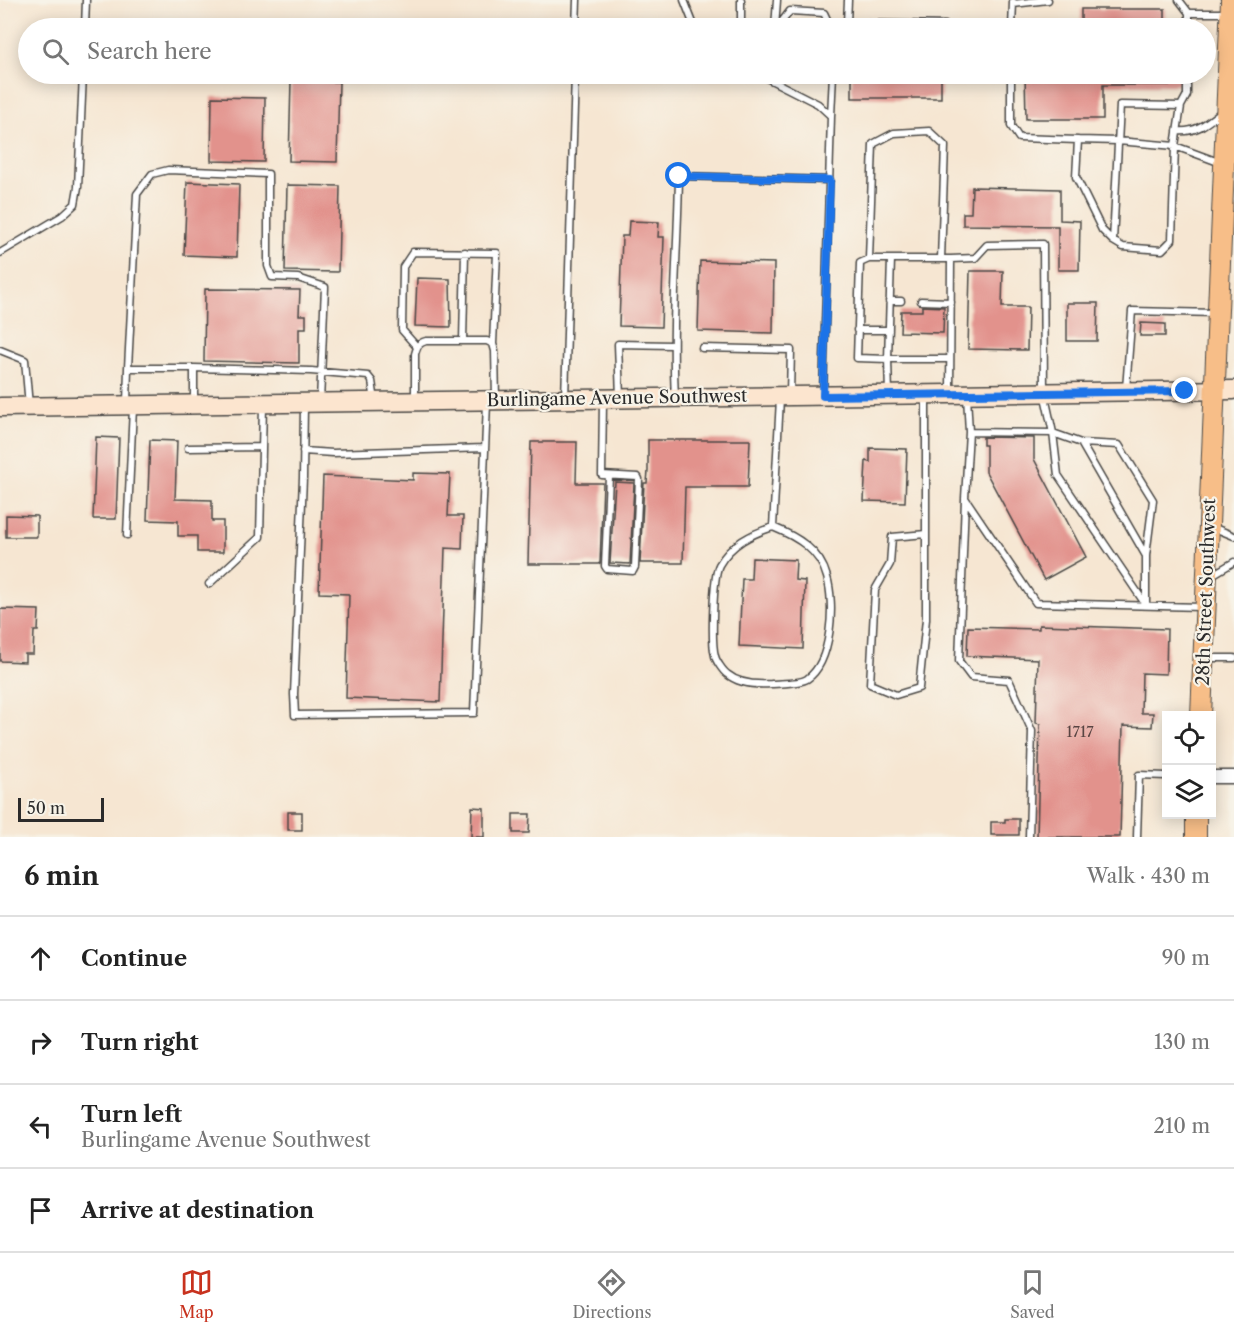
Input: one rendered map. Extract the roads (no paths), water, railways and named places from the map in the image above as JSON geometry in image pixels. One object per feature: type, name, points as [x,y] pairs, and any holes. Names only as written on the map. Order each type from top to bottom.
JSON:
[{"type":"main road","name":"28th Street Southwest","points":[[1200,711],[1209,525],[1224,390],[1218,313],[1223,270],[1228,163],[1227,108],[1231,78],[1231,7]]},
{"type":"main road","points":[[1196,819],[1196,837]]},
{"type":"street","name":"Burlingame Avenue Southwest","points":[[0,407],[1224,390]]},
{"type":"street","points":[[1216,777],[1234,777]]},
{"type":"lane","points":[[85,18],[86,0]]},
{"type":"lane","points":[[577,18],[578,0]]},
{"type":"lane","points":[[684,0],[691,18]]},
{"type":"lane","points":[[741,0],[741,18]]},
{"type":"lane","points":[[776,18],[777,0]]},
{"type":"lane","points":[[848,0],[848,18]]},
{"type":"lane","points":[[1012,18],[1013,2],[1048,0]]},
{"type":"lane","points":[[1179,0],[1189,13],[1189,18]]},
{"type":"lane","points":[[1189,13],[1231,7]]},
{"type":"lane","points":[[784,18],[790,10],[824,13],[826,18]]},
{"type":"lane","points":[[0,253],[62,216],[75,204],[78,187],[83,84]]},
{"type":"lane","points":[[565,398],[575,84]]},
{"type":"lane","points":[[784,84],[818,104],[831,116]]},
{"type":"lane","points":[[823,396],[833,84]]},
{"type":"lane","points":[[1011,84],[1011,126],[1019,138],[1118,141],[1175,146],[1228,163]]},
{"type":"lane","points":[[1078,140],[1076,177],[1102,230],[1123,247],[1162,250],[1172,240],[1175,146],[1181,106],[1187,95],[1187,84]]},
{"type":"lane","points":[[1113,241],[1120,105],[1181,106]]},
{"type":"lane","points":[[1177,131],[1185,132],[1201,128],[1227,108]]},
{"type":"lane","points":[[869,259],[873,144],[894,133],[929,131],[945,146],[941,259]]},
{"type":"lane","points":[[127,535],[130,405],[128,368],[137,194],[152,174],[168,170],[268,174],[268,266],[272,277],[307,280],[325,287],[321,373],[312,402],[303,451],[295,715],[474,713],[485,448],[492,399],[495,351],[493,344],[497,253],[413,252],[403,267],[402,330],[417,346],[416,400]]},
{"type":"lane","points":[[675,397],[672,345],[678,256],[679,176],[830,180]]},
{"type":"lane","points":[[950,359],[857,358],[860,263],[869,259],[975,258],[987,245],[1043,244],[1044,392],[1053,433],[1058,475],[1146,605]]},
{"type":"lane","points":[[463,341],[465,252]]},
{"type":"lane","points":[[889,395],[891,259]]},
{"type":"lane","points":[[951,259],[950,359],[969,432],[959,661],[971,677],[1009,680],[1032,731],[1029,837]]},
{"type":"lane","points":[[890,300],[901,301]]},
{"type":"lane","points":[[921,301],[951,302]]},
{"type":"lane","points":[[1126,391],[1131,311],[1218,313]]},
{"type":"lane","points":[[857,330],[889,330]]},
{"type":"lane","points":[[417,346],[426,341],[487,341],[493,344]]},
{"type":"lane","points":[[609,476],[605,566],[607,569],[633,571],[639,479],[638,477],[602,474],[618,344],[672,345]]},
{"type":"lane","points":[[702,348],[791,350],[773,527]]},
{"type":"lane","points":[[0,350],[25,360],[29,406]]},
{"type":"lane","points":[[128,368],[311,371],[368,376],[372,381],[375,401]]},
{"type":"lane","points":[[194,368],[194,404]]},
{"type":"lane","points":[[926,394],[926,534],[926,619],[919,688],[896,695],[870,684],[875,590],[890,564],[892,537],[926,534]]},
{"type":"lane","points":[[208,584],[260,537],[263,403]]},
{"type":"lane","points":[[969,432],[1053,433],[1081,443],[1119,445],[1153,500],[1146,556],[1146,605]]},
{"type":"lane","points":[[1081,443],[1146,556]]},
{"type":"lane","points":[[188,448],[262,447]]},
{"type":"lane","points":[[303,451],[333,453],[485,448]]},
{"type":"lane","points":[[965,498],[1036,603],[1205,607]]},
{"type":"lane","points":[[1209,525],[1234,536]]},
{"type":"lane","points":[[773,527],[792,535],[810,547],[825,566],[831,588],[831,618],[819,668],[805,681],[756,685],[728,675],[715,657],[713,625],[715,592],[718,567],[732,548],[751,534],[773,527]]},
{"type":"lane","points":[[1206,579],[1234,562]]},
{"type":"lane","points":[[1203,658],[1234,658]]},
{"type":"lane","points":[[1137,837],[1139,776],[1162,776]]}]
